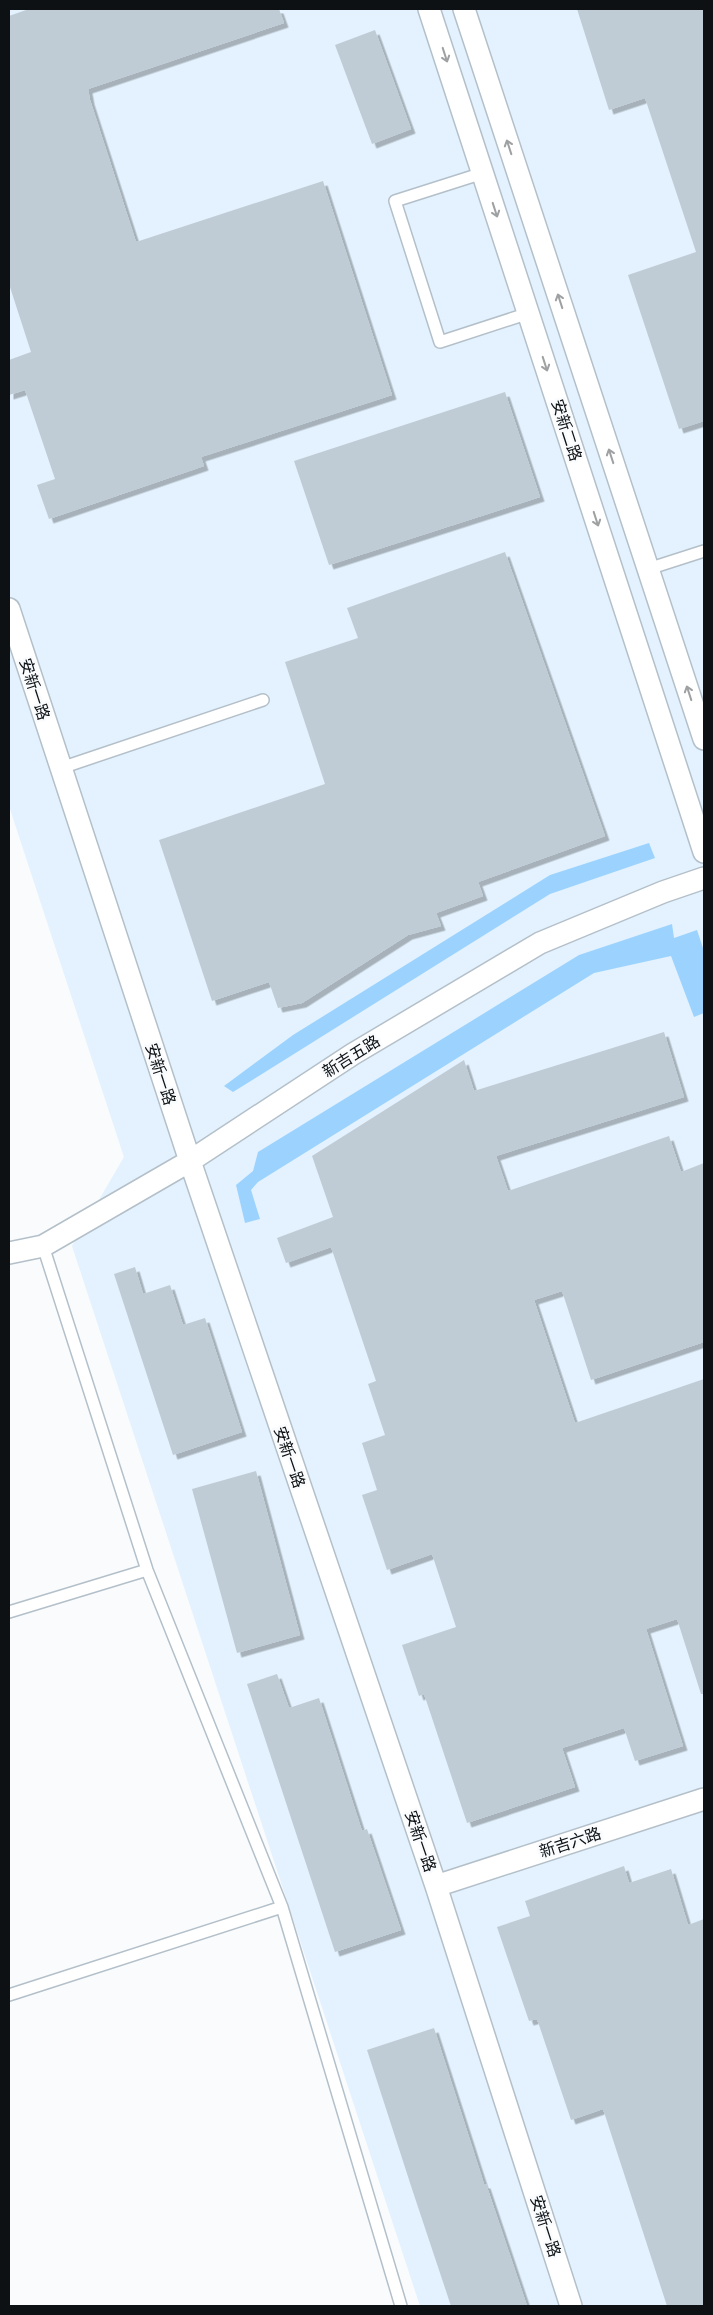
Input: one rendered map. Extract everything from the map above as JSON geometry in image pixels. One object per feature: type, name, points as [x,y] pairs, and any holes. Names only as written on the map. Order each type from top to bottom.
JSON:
[{"type":"street","name":"安新二路","points":[[429,9],[704,852]]},
{"type":"street","name":"安新二路","points":[[464,9],[704,739]]},
{"type":"street","name":"安新一路","points":[[9,609],[190,1161],[436,1886],[572,2306]]},
{"type":"street","name":"新吉五路","points":[[9,1253],[43,1246],[190,1161],[353,1054],[540,943],[663,892],[704,878]]},
{"type":"street","name":"新吉六路","points":[[436,1886],[704,1799]]},
{"type":"lane","points":[[483,173],[396,201],[440,342],[529,314]]},
{"type":"lane","points":[[648,569],[704,551]]},
{"type":"lane","points":[[61,768],[263,700]]},
{"type":"lane","points":[[43,1246],[147,1570],[282,1907],[401,2306]]},
{"type":"lane","points":[[9,1612],[147,1570]]},
{"type":"lane","points":[[9,1995],[282,1907]]},
{"type":"shaded area","points":[[9,9],[704,9],[704,2306],[420,2306],[72,1246],[124,1157],[9,806]]},
{"type":"shaded area","points":[[649,843],[655,858],[550,894],[233,1092],[224,1086],[293,1035],[550,875]]},
{"type":"shaded area","points":[[672,924],[674,938],[697,930],[704,951],[704,1013],[694,1017],[671,956],[594,973],[258,1182],[251,1190],[260,1219],[245,1223],[236,1185],[253,1171],[258,1152],[579,955]]},
{"type":"building","points":[[29,9],[279,9],[284,23],[88,89],[90,100],[136,242],[323,181],[392,395],[201,457],[204,466],[49,519],[37,485],[55,479],[25,390],[9,395],[9,360],[31,352],[9,284],[9,16]]},
{"type":"building","points":[[577,9],[704,9],[704,421],[679,429],[628,275],[696,252],[645,98],[609,110]]},
{"type":"building","points":[[375,30],[411,129],[372,144],[335,45]]},
{"type":"building","points":[[505,392],[540,497],[329,565],[294,461]]},
{"type":"building","points":[[505,552],[605,836],[478,882],[483,896],[436,913],[441,926],[408,935],[302,1003],[278,1008],[269,982],[212,1001],[159,840],[325,784],[285,662],[358,638],[347,608]]},
{"type":"building","points":[[664,1032],[684,1097],[496,1156],[508,1191],[669,1136],[681,1172],[704,1163],[704,1342],[591,1380],[562,1291],[534,1300],[575,1423],[704,1379],[704,1694],[701,1694],[677,1619],[646,1629],[683,1746],[635,1761],[624,1728],[562,1748],[575,1787],[467,1823],[424,1694],[419,1696],[402,1645],[456,1627],[432,1554],[387,1570],[362,1495],[377,1490],[362,1443],[385,1435],[368,1384],[376,1381],[331,1247],[286,1263],[277,1238],[333,1217],[312,1156],[464,1060],[474,1091]]},
{"type":"building","points":[[135,1267],[143,1294],[170,1285],[183,1325],[205,1318],[242,1432],[173,1455],[114,1274]]},
{"type":"building","points":[[256,1471],[300,1635],[237,1653],[192,1489]]},
{"type":"building","points":[[277,1674],[289,1708],[319,1698],[362,1831],[367,1829],[401,1930],[335,1952],[247,1684]]},
{"type":"building","points":[[624,1866],[629,1883],[671,1869],[688,1925],[704,1919],[704,2306],[667,2306],[603,2109],[571,2120],[537,2019],[529,2021],[497,1927],[530,1916],[525,1901]]},
{"type":"building","points":[[434,2028],[484,2184],[486,2184],[527,2306],[451,2306],[367,2050]]}]
